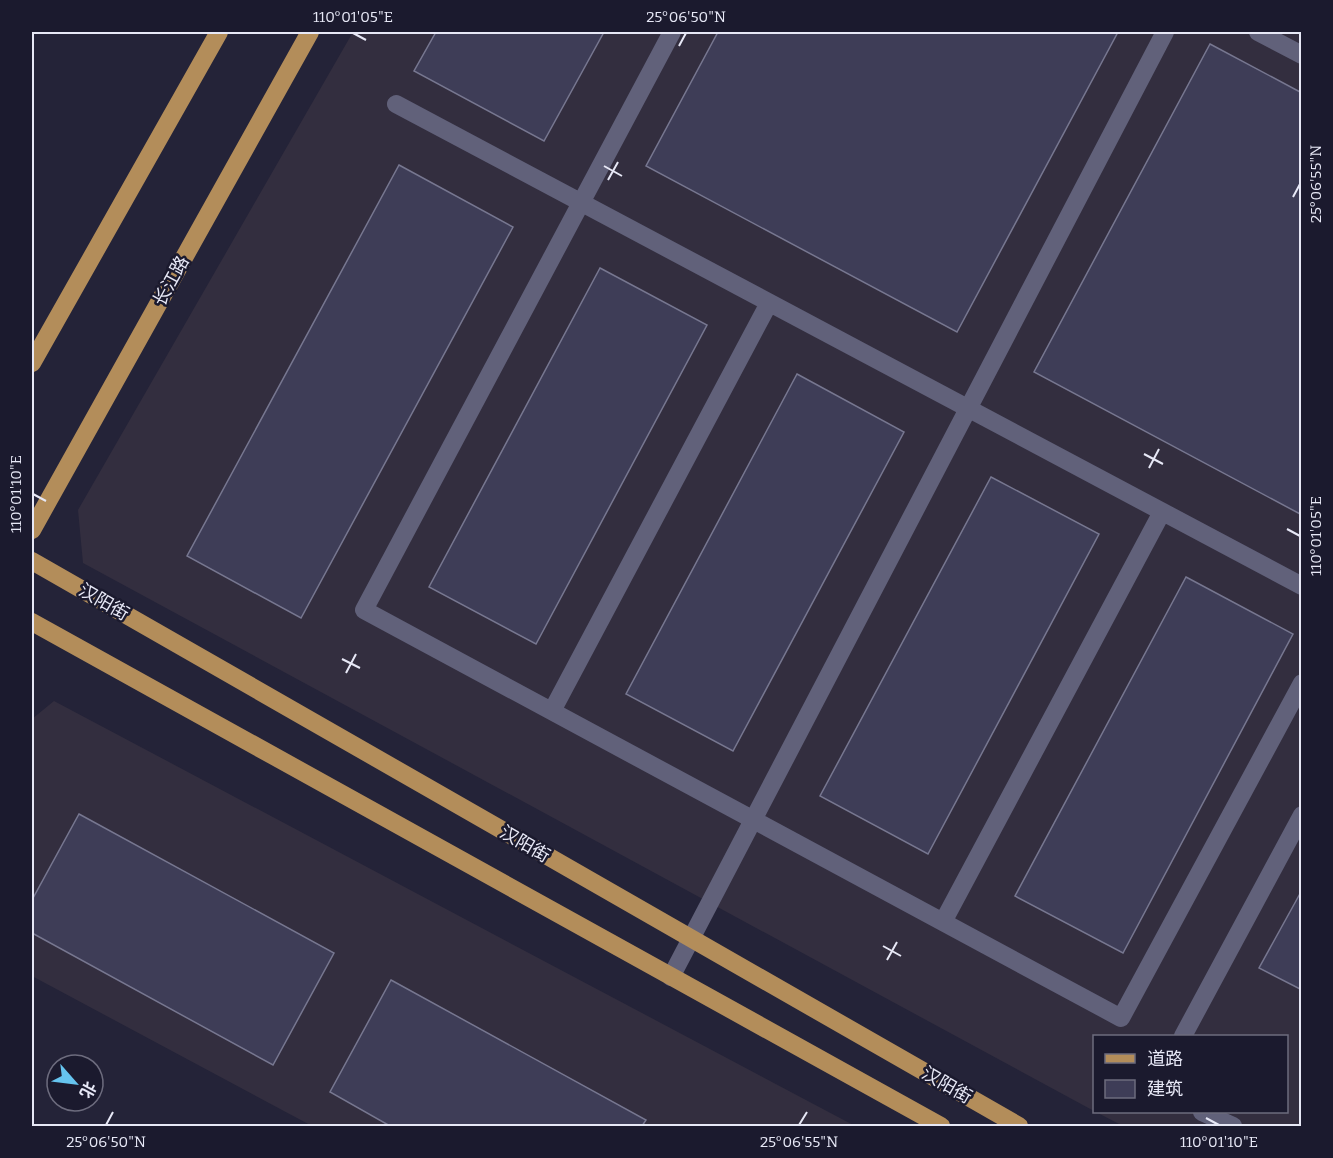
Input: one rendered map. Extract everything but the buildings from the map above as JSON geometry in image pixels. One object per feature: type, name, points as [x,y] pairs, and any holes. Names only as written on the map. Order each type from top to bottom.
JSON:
[{"type":"main road","points":[[32,363],[219,32]]},
{"type":"main road","name":"长江路","points":[[32,530],[310,32]]},
{"type":"main road","name":"汉阳街","points":[[32,561],[1019,1126]]},
{"type":"main road","points":[[32,622],[941,1126]]},
{"type":"lane","points":[[672,32],[364,610],[1121,1018],[1302,683]]},
{"type":"lane","points":[[671,977],[1165,32]]},
{"type":"lane","points":[[1258,32],[1302,55]]},
{"type":"lane","points":[[396,104],[1302,586]]},
{"type":"lane","points":[[552,711],[769,303]]},
{"type":"lane","points":[[943,922],[1162,512]]},
{"type":"lane","points":[[1184,1035],[1302,815]]},
{"type":"lane","points":[[1204,1113],[1233,1126]]},
{"type":"shaded area","points":[[353,32],[1301,32],[1301,1126],[1123,1126],[1098,1113],[1288,1113],[1288,1035],[1093,1035],[1093,1110],[83,563],[78,510]]},
{"type":"shaded area","points":[[54,701],[855,1126],[312,1126],[32,976],[32,719]]}]
